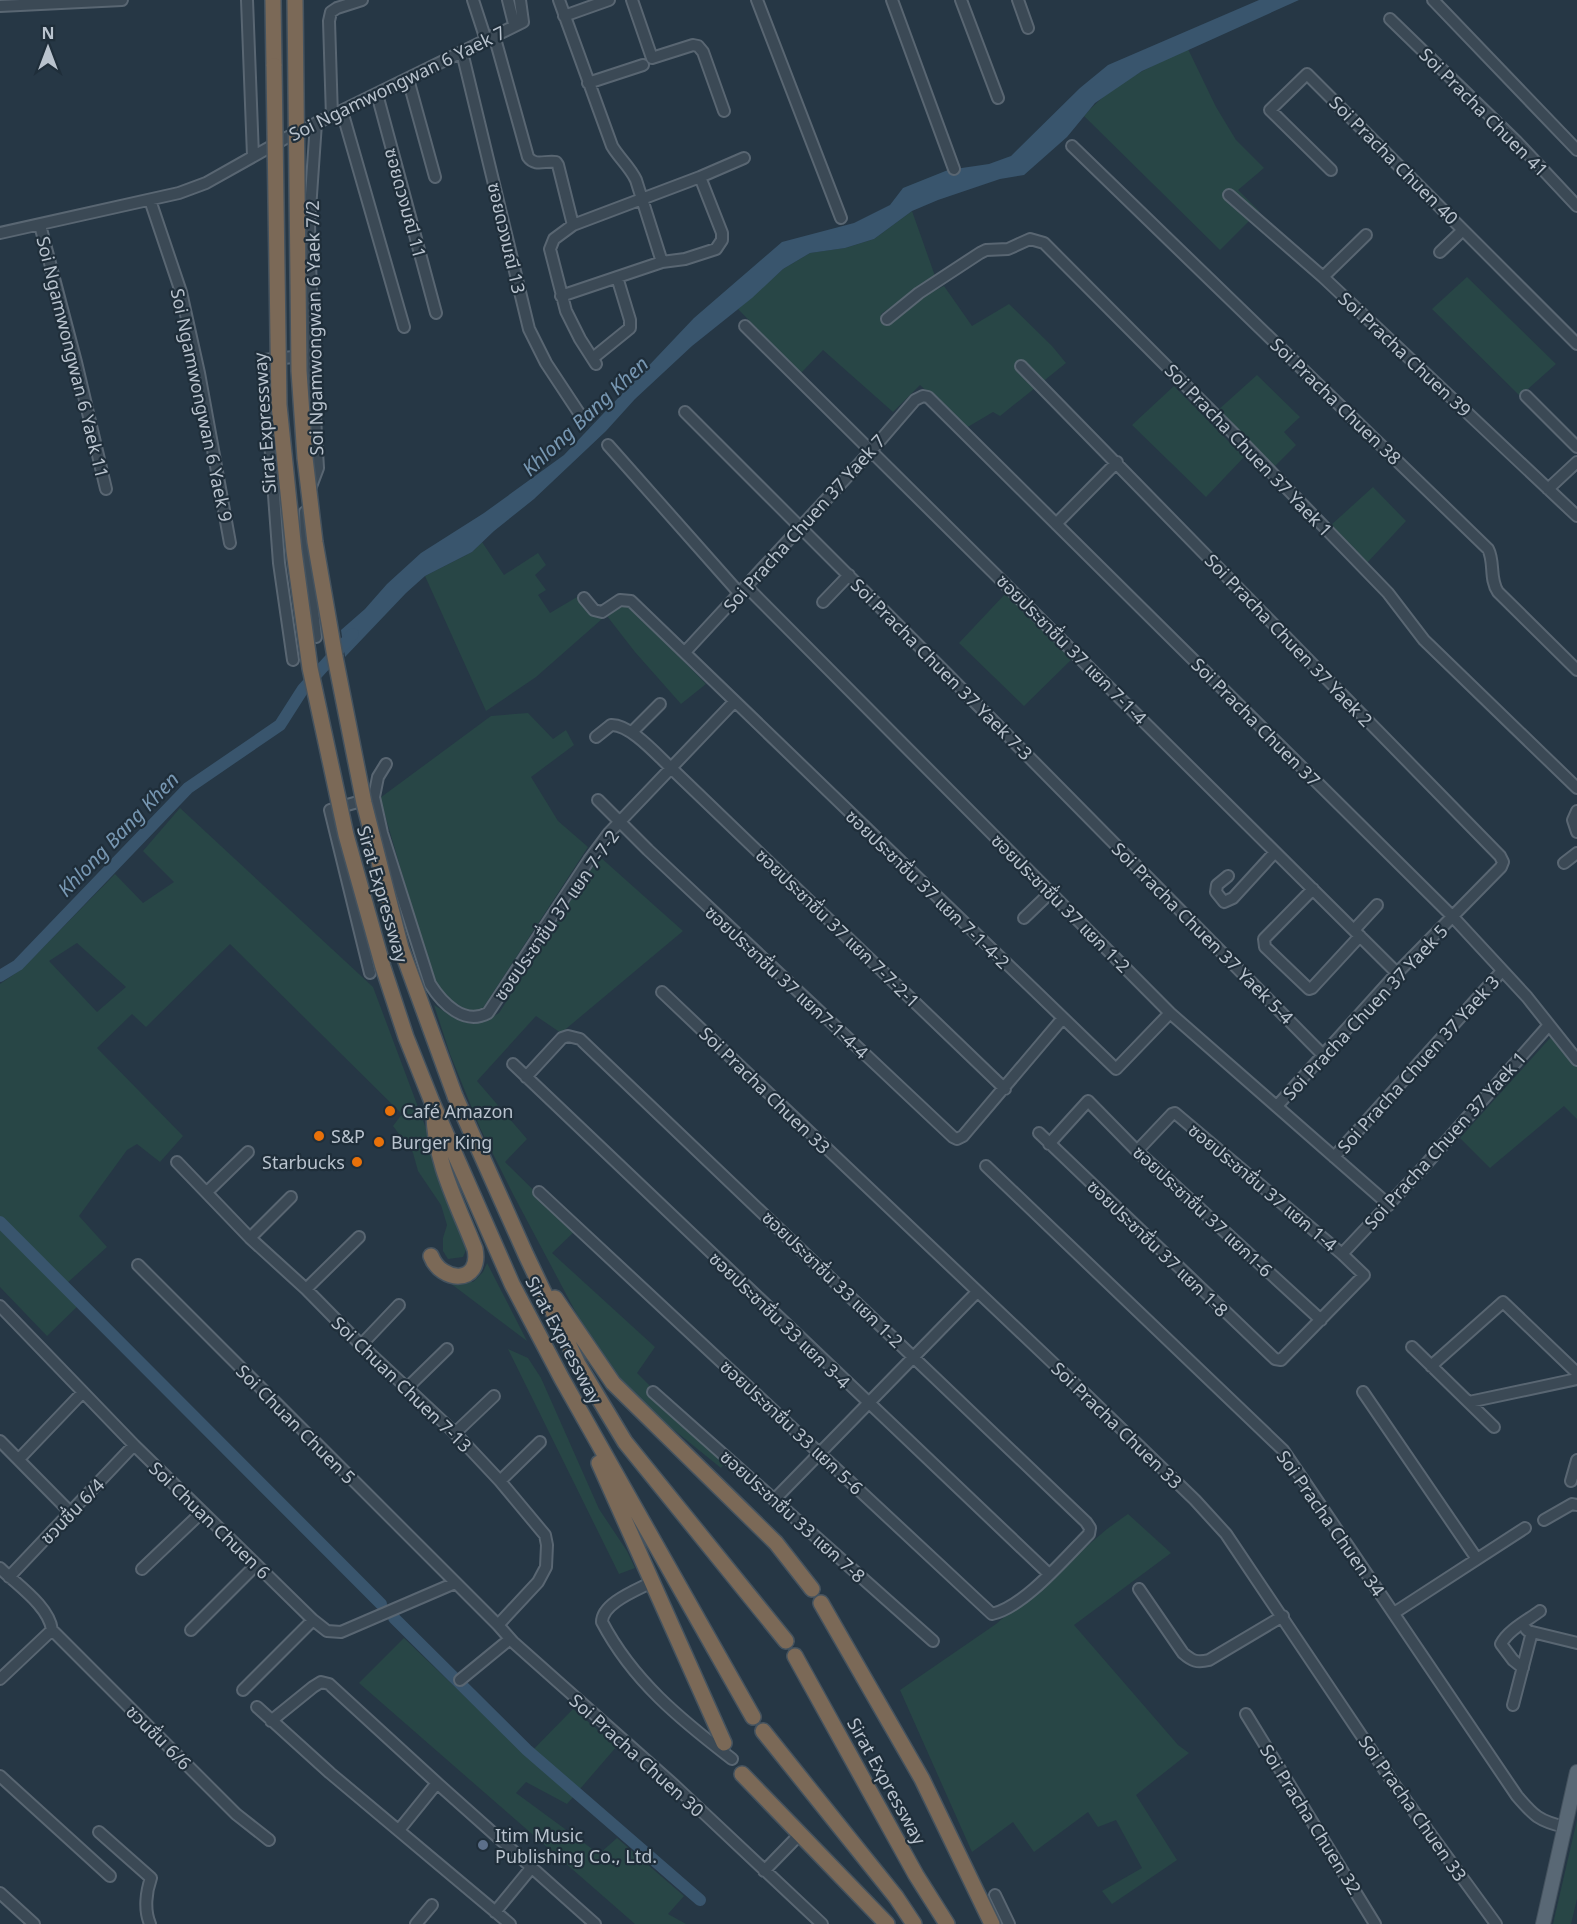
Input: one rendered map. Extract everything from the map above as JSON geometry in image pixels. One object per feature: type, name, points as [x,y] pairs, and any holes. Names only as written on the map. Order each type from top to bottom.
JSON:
[{"type":"highway","name":"Sirat Expressway","points":[[273,0],[279,405],[310,668],[346,835],[383,967],[406,1037],[433,1105],[512,1284],[562,1379],[753,1717]]},
{"type":"highway","name":"Sirat Expressway","points":[[295,0],[299,371],[305,458],[315,542],[335,657],[364,803],[401,948],[455,1096],[526,1256],[578,1364],[624,1442],[786,1641]]},
{"type":"highway","points":[[431,1256],[436,1265],[448,1275],[457,1277],[464,1276],[473,1270],[477,1260],[475,1248],[441,1164],[434,1135],[433,1105]]},
{"type":"highway","points":[[526,1256],[613,1383],[776,1543],[812,1589]]},
{"type":"highway","points":[[562,1379],[724,1743]]},
{"type":"highway","points":[[821,1603],[922,1779],[992,1924]]},
{"type":"highway","name":"Sirat Expressway","points":[[795,1656],[916,1875],[947,1924]]},
{"type":"highway","points":[[763,1731],[896,1897],[914,1924]]},
{"type":"highway","points":[[742,1774],[886,1924]]},
{"type":"main road","points":[[1543,1924],[1577,1772]]},
{"type":"street","points":[[0,6],[122,0]]},
{"type":"street","points":[[247,0],[253,156]]},
{"type":"street","points":[[362,0],[331,12],[337,114],[404,327]]},
{"type":"street","points":[[473,0],[490,38],[528,157],[531,162],[551,161],[558,165],[573,225]]},
{"type":"street","points":[[508,0],[514,24]]},
{"type":"street","name":"Soi Ngamwongwan 6 Yaek 7","points":[[0,233],[150,200],[201,186],[316,123],[514,24],[523,22],[520,0]]},
{"type":"street","points":[[560,0],[612,146],[631,169],[662,262]]},
{"type":"street","points":[[564,16],[609,0]]},
{"type":"street","points":[[632,0],[652,58],[686,47],[698,46],[706,57],[724,111]]},
{"type":"street","points":[[757,0],[841,218]]},
{"type":"street","points":[[892,0],[954,169]]},
{"type":"street","points":[[961,0],[998,98]]},
{"type":"street","points":[[1018,0],[1028,28]]},
{"type":"street","points":[[1433,0],[1577,150]]},
{"type":"street","name":"Soi Pracha Chuen 41","points":[[1390,19],[1516,141],[1577,206]]},
{"type":"street","name":"ซอยดวงมณี 13","points":[[462,52],[529,329],[546,363],[579,413]]},
{"type":"street","points":[[588,83],[643,65]]},
{"type":"street","name":"Soi Pracha Chuen 40","points":[[1331,170],[1270,110],[1307,74],[1577,344]]},
{"type":"street","points":[[408,79],[435,177]]},
{"type":"street","name":"ซอยดวงมณี 11","points":[[377,94],[436,313]]},
{"type":"street","name":"Soi Ngamwongwan 6 Yaek 7/2","points":[[316,123],[309,224],[318,468],[305,501],[306,545],[316,638]]},
{"type":"street","name":"Soi Pracha Chuen 38","points":[[1072,146],[1488,549],[1491,554],[1493,582],[1498,592],[1577,670]]},
{"type":"street","points":[[617,277],[630,320],[630,328],[594,361],[572,324],[561,296],[550,249],[554,238],[573,225],[744,158]]},
{"type":"street","points":[[561,296],[662,262],[686,259],[716,249],[723,240],[722,233],[700,177]]},
{"type":"street","name":"Soi Pracha Chuen 39","points":[[1229,195],[1323,277],[1577,516]]},
{"type":"street","name":"Soi Ngamwongwan 6 Yaek 9","points":[[150,200],[181,292],[200,373],[230,543]]},
{"type":"street","name":"Soi Ngamwongwan 6 Yaek 11","points":[[40,225],[106,489]]},
{"type":"street","points":[[1440,252],[1464,230]]},
{"type":"street","points":[[1323,277],[1366,235]]},
{"type":"street","name":"Soi Pracha Chuen 37 Yaek 1","points":[[887,319],[920,293],[986,250],[1008,249],[1030,239],[1044,243],[1388,593],[1424,640],[1577,788]]},
{"type":"street","name":"ซอยประชาชื่น 37 แยก 7-1-4","points":[[745,326],[1398,973]]},
{"type":"street","points":[[293,660],[278,552],[264,360],[313,354]]},
{"type":"street","name":"Soi Pracha Chuen 37 Yaek 2","points":[[1021,366],[1500,856],[1503,862],[1501,867],[1453,917]]},
{"type":"street","name":"Soi Pracha Chuen 37 Yaek 7","points":[[685,652],[871,451],[915,400],[923,396]]},
{"type":"street","name":"Soi Pracha Chuen 37","points":[[923,396],[931,400],[1453,917],[1527,997],[1577,1060]]},
{"type":"street","points":[[1526,396],[1577,447]]},
{"type":"street","name":"Soi Pracha Chuen 37 Yaek 7-3","points":[[685,412],[1082,811]]},
{"type":"street","name":"ซอยประชาชื่น 37 แยก 1-2","points":[[608,446],[743,590],[1051,892],[1170,1013],[1389,1204]]},
{"type":"street","points":[[1056,524],[1117,462]]},
{"type":"street","points":[[1548,489],[1577,462]]},
{"type":"street","points":[[824,602],[849,575]]},
{"type":"street","name":"ซอยประชาชื่น 37 แยก 7-1-4-2","points":[[584,598],[594,610],[602,612],[620,600],[631,601],[1116,1070],[1170,1013]]},
{"type":"street","name":"ซอยประชาชื่น 37 แยก 7-7-2","points":[[374,797],[382,833],[430,984],[442,1002],[450,1008],[470,1017],[483,1016],[488,1013],[609,833],[734,702]]},
{"type":"street","points":[[596,737],[611,725],[624,726],[632,732],[660,704]]},
{"type":"street","name":"ซอยประชาชื่น 37 แยก 7-7-2-1","points":[[632,732],[1005,1089]]},
{"type":"street","points":[[370,973],[330,810],[374,797],[378,777],[386,764]]},
{"type":"street","name":"ซอยประชาชื่น 37 แยก7-1-4-4","points":[[598,800],[948,1135],[957,1139],[963,1136],[1005,1089]]},
{"type":"street","name":"Soi Pracha Chuen 37 Yaek 5-4","points":[[1082,811],[1323,1055]]},
{"type":"street","points":[[1577,811],[1573,820],[1577,832]]},
{"type":"street","points":[[1228,876],[1217,885],[1216,892],[1224,902],[1233,898],[1275,852]]},
{"type":"street","points":[[1564,863],[1577,853]]},
{"type":"street","points":[[1313,889],[1264,939],[1265,947],[1307,988],[1312,988],[1377,905]]},
{"type":"street","points":[[1024,918],[1051,892]]},
{"type":"street","name":"Soi Pracha Chuen 37 Yaek 5","points":[[1277,1106],[1398,973],[1453,917]]},
{"type":"street","name":"Soi Pracha Chuen 37 Yaek 3","points":[[1334,1157],[1502,971]]},
{"type":"street","name":"Soi Pracha Chuen 33","points":[[662,992],[1195,1500],[1226,1534],[1394,1784],[1496,1924]]},
{"type":"street","points":[[1005,1089],[1063,1018]]},
{"type":"street","name":"Soi Pracha Chuen 37 Yaek 1","points":[[1342,1254],[1549,1025]]},
{"type":"street","name":"ซอยประชาชื่น 33 แยก 1-2","points":[[526,1077],[562,1038],[568,1036],[580,1039],[914,1357],[1090,1528],[1089,1534],[1048,1574]]},
{"type":"street","name":"ซอยประชาชื่น 33 แยก 3-4","points":[[513,1064],[1048,1574]]},
{"type":"street","name":"ซอยประชาชื่น 37 แยก1-6","points":[[1049,1144],[1088,1101],[1137,1151],[1321,1320]]},
{"type":"street","name":"ซอยประชาชื่น 37 แยก 1-4","points":[[1137,1151],[1175,1113],[1342,1254],[1364,1275],[1321,1320]]},
{"type":"street","name":"ซอยประชาชื่น 37 แยก 1-8","points":[[1039,1133],[1278,1360],[1281,1360],[1321,1320]]},
{"type":"street","points":[[207,1192],[248,1152]]},
{"type":"street","name":"Soi Chuan Chuen 7-13","points":[[177,1162],[250,1238],[455,1433],[500,1481],[545,1535],[546,1567],[538,1582],[498,1625]]},
{"type":"street","name":"Soi Pracha Chuen 34","points":[[986,1166],[1282,1450],[1517,1796],[1535,1816],[1545,1822],[1565,1827]]},
{"type":"street","name":"ซอยประชาชื่น 33 แยก 5-6","points":[[539,1192],[992,1614],[1010,1608],[1048,1574]]},
{"type":"street","points":[[250,1238],[291,1197]]},
{"type":"street","points":[[306,1289],[359,1237]]},
{"type":"street","name":"Soi Chuan Chuen 5","points":[[138,1265],[455,1583]]},
{"type":"street","points":[[774,1500],[977,1292]]},
{"type":"street","points":[[1431,1366],[1503,1302],[1577,1373]]},
{"type":"street","points":[[361,1345],[399,1305]]},
{"type":"street","name":"Soi Chuan Chuen 6","points":[[0,1306],[202,1512],[327,1631],[340,1632],[455,1583]]},
{"type":"street","points":[[1412,1347],[1494,1426]]},
{"type":"street","points":[[407,1388],[447,1349]]},
{"type":"street","points":[[1469,1402],[1577,1379]]},
{"type":"street","points":[[18,1459],[83,1392]]},
{"type":"street","name":"ซอยประชาชื่น 33 แยก 7-8","points":[[653,1392],[933,1641]]},
{"type":"street","points":[[1363,1392],[1477,1559]]},
{"type":"street","points":[[455,1433],[494,1396]]},
{"type":"street","points":[[0,1441],[71,1513]]},
{"type":"street","points":[[500,1481],[540,1442]]},
{"type":"street","name":"ชวนชื่น 6/4","points":[[9,1577],[135,1445]]},
{"type":"street","points":[[1571,1480],[1577,1460]]},
{"type":"street","points":[[1544,1520],[1572,1504],[1577,1504]]},
{"type":"street","points":[[142,1569],[202,1512]]},
{"type":"street","points":[[1394,1613],[1525,1528]]},
{"type":"street","points":[[190,1630],[256,1565]]},
{"type":"street","points":[[0,1568],[48,1615],[52,1630],[0,1679]]},
{"type":"street","points":[[652,1582],[607,1607],[602,1622],[620,1655],[646,1687],[691,1728],[732,1760]]},
{"type":"street","name":"Soi Pracha Chuen 30","points":[[455,1583],[549,1677],[674,1785],[822,1924]]},
{"type":"street","points":[[1139,1589],[1183,1653],[1191,1660],[1200,1662],[1209,1660],[1283,1616]]},
{"type":"street","points":[[1523,1668],[1513,1660],[1501,1644],[1502,1640],[1540,1611]]},
{"type":"street","points":[[243,1690],[313,1620]]},
{"type":"street","points":[[1522,1624],[1528,1631],[1577,1643]]},
{"type":"street","name":"ชวนชื่น 6/6","points":[[52,1630],[236,1814],[269,1840]]},
{"type":"street","points":[[1514,1705],[1532,1632]]},
{"type":"street","points":[[460,1680],[510,1639]]},
{"type":"street","points":[[271,1721],[313,1687],[321,1682],[329,1684],[595,1924]]},
{"type":"street","points":[[257,1707],[510,1924]]},
{"type":"street","name":"Soi Pracha Chuen 32","points":[[1246,1714],[1375,1924]]},
{"type":"street","points":[[0,1776],[110,1876]]},
{"type":"street","points":[[399,1830],[437,1783]]},
{"type":"street","points":[[99,1832],[151,1878],[146,1905],[150,1924]]},
{"type":"street","points":[[764,1871],[801,1833]]},
{"type":"street","points":[[495,1912],[532,1868]]},
{"type":"street","points":[[0,1893],[34,1924]]},
{"type":"street","points":[[995,1895],[1009,1924]]},
{"type":"street","points":[[416,1924],[432,1905]]},
{"type":"green space","points":[[1188,49],[1216,107],[1236,140],[1264,168],[1238,190],[1259,211],[1220,250],[1084,116],[1106,94],[1119,85]]},
{"type":"green space","points":[[912,211],[935,276],[881,314],[888,325],[926,295],[944,286],[972,326],[1009,304],[1066,363],[1000,416],[993,412],[966,428],[920,385],[893,412],[823,350],[801,373],[738,309],[783,269],[810,253],[845,248],[874,239]]},
{"type":"green space","points":[[1467,277],[1556,364],[1520,396],[1432,309]]},
{"type":"green space","points":[[1257,375],[1300,417],[1284,432],[1296,445],[1273,468],[1217,411]]},
{"type":"green space","points":[[1174,386],[1244,457],[1206,497],[1132,425]]},
{"type":"green space","points":[[1373,487],[1406,521],[1366,564],[1330,526]]},
{"type":"green space","points":[[482,542],[504,575],[538,553],[546,565],[535,575],[546,590],[538,595],[550,613],[577,597],[602,619],[536,677],[486,711],[425,576],[472,552]]},
{"type":"green space","points":[[1006,593],[1073,658],[1024,706],[959,643]]},
{"type":"green space","points":[[626,603],[706,684],[681,704],[607,616]]},
{"type":"green space","points":[[528,713],[553,739],[566,730],[574,745],[531,777],[558,821],[588,847],[481,1011],[466,1009],[455,1003],[434,983],[380,798],[491,716]]},
{"type":"green space","points":[[180,808],[373,987],[469,1243],[463,1257],[448,1259],[443,1251],[443,1238],[447,1225],[441,1205],[418,1171],[413,1153],[393,1126],[402,1114],[230,944],[146,1027],[132,1014],[97,1048],[183,1136],[160,1162],[137,1144],[127,1150],[79,1216],[107,1247],[66,1284],[85,1299],[47,1336],[0,1287],[0,984],[23,968],[115,874],[143,903],[174,882],[143,851]],"holes":[[[77,943],[126,987],[97,1012],[49,961]]]},
{"type":"green space","points":[[599,856],[683,931],[561,1033],[536,1016],[477,1081],[527,1139],[505,1162],[575,1231],[552,1253],[655,1347],[637,1373],[726,1462],[721,1468],[648,1409],[610,1369],[590,1339],[480,1128],[450,1054],[434,1005],[459,1020],[473,1023],[489,1019],[499,1013]]},
{"type":"green space","points":[[1550,1038],[1554,1038],[1577,1066],[1577,1119],[1564,1106],[1490,1168],[1460,1138]]},
{"type":"green space","points":[[487,1263],[527,1341],[446,1280],[473,1282],[483,1272]]},
{"type":"green space","points":[[508,1349],[528,1358],[541,1378],[599,1509],[627,1551],[635,1568],[619,1574]]},
{"type":"green space","points":[[1128,1514],[1171,1553],[1074,1625],[1178,1745],[1189,1753],[1136,1795],[1177,1860],[1112,1904],[1102,1891],[1142,1868],[1116,1820],[1098,1827],[1088,1812],[1034,1852],[1013,1822],[972,1852],[900,1690],[996,1624],[1107,1529]]},
{"type":"green space","points":[[404,1638],[527,1756],[573,1709],[617,1746],[567,1804],[526,1782],[516,1793],[599,1854],[617,1838],[684,1896],[668,1914],[686,1924],[635,1924],[359,1683]]},
{"type":"green space","points":[[1577,1820],[1577,1899],[1571,1924],[1553,1924]]},
{"type":"water","points":[[1259,0],[1299,0],[1142,71],[1095,103],[1067,137],[1024,175],[1000,179],[938,200],[912,211],[874,239],[845,248],[810,253],[783,269],[752,298],[692,346],[534,499],[472,552],[425,576],[345,657],[341,630],[365,609],[387,584],[421,553],[484,513],[564,455],[694,318],[782,242],[854,223],[890,205],[903,188],[948,170],[989,164],[1011,156],[1080,88],[1108,65]]},
{"type":"waterway","name":"Khlong Bang Khen","points":[[0,976],[18,965],[188,788],[280,725],[303,689],[353,634]]},
{"type":"waterway","points":[[0,1222],[381,1604]]},
{"type":"waterway","points":[[394,1618],[527,1750],[700,1900]]},
{"type":"place","name":"Café Amazon","points":[[390,1111]]},
{"type":"place","name":"S&P","points":[[319,1136]]},
{"type":"place","name":"Burger King","points":[[379,1142]]},
{"type":"place","name":"Starbucks","points":[[357,1162]]},
{"type":"place","name":"Itim Music Publishing Co., Ltd.","points":[[483,1845]]}]
